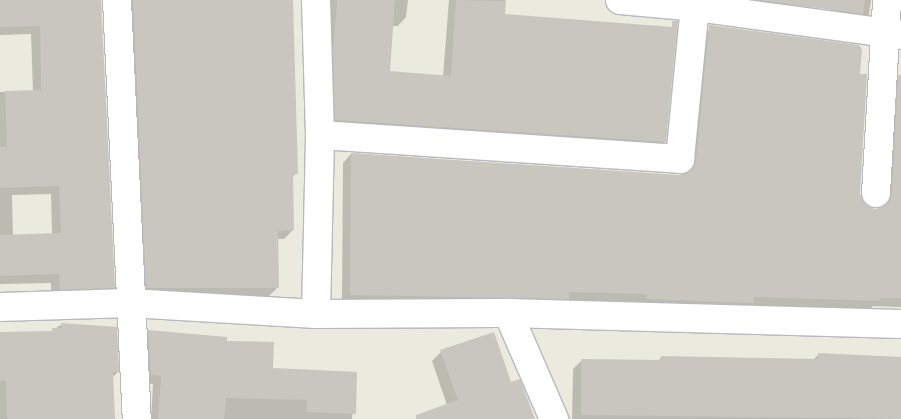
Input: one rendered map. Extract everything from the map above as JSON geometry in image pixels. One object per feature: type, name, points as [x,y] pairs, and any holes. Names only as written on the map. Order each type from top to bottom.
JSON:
[{"type":"street","points":[[117,0],[130,304],[137,419]]},
{"type":"street","points":[[316,0],[320,135],[316,314]]},
{"type":"street","points":[[620,0],[695,7],[893,34]]},
{"type":"street","points":[[876,193],[893,34],[887,0]]},
{"type":"street","points":[[320,135],[680,160],[695,7]]},
{"type":"street","points":[[0,307],[130,304],[316,314],[508,313],[901,324]]},
{"type":"street","points":[[508,313],[554,419]]},
{"type":"building","points":[[0,0],[101,0],[115,288],[60,290],[59,274],[0,276],[0,235],[61,233],[59,186],[0,188],[0,147],[7,147],[5,91],[41,90],[40,26],[0,27]]},
{"type":"building","points":[[133,0],[293,0],[298,174],[293,174],[294,230],[278,231],[279,288],[146,288]]},
{"type":"building","points":[[337,0],[395,0],[390,71],[451,76],[456,0],[506,1],[505,14],[672,27],[672,21],[678,21],[666,142],[335,120],[333,53]]},
{"type":"building","points":[[760,0],[865,0],[863,14]]},
{"type":"building","points":[[709,25],[859,45],[859,49],[862,50],[860,74],[867,74],[860,193],[862,200],[867,206],[875,209],[883,207],[889,202],[892,194],[898,75],[901,75],[901,298],[880,298],[880,301],[754,297],[754,303],[646,299],[647,294],[569,292],[569,299],[350,295],[351,153],[679,175],[686,173],[696,161]]},
{"type":"building","points":[[61,323],[117,327],[119,372],[113,372],[115,419],[7,419],[6,380],[0,381],[0,332],[53,331],[52,328],[62,328]]},
{"type":"building","points":[[148,330],[227,337],[227,341],[274,342],[273,368],[357,372],[356,414],[307,412],[307,400],[226,398],[224,419],[158,419],[161,376],[151,375]]},
{"type":"building","points":[[494,332],[511,382],[520,379],[535,419],[416,419],[416,415],[458,400],[440,350]]},
{"type":"building","points":[[818,353],[901,357],[901,419],[581,415],[581,359],[661,360],[661,356],[818,359]]}]
